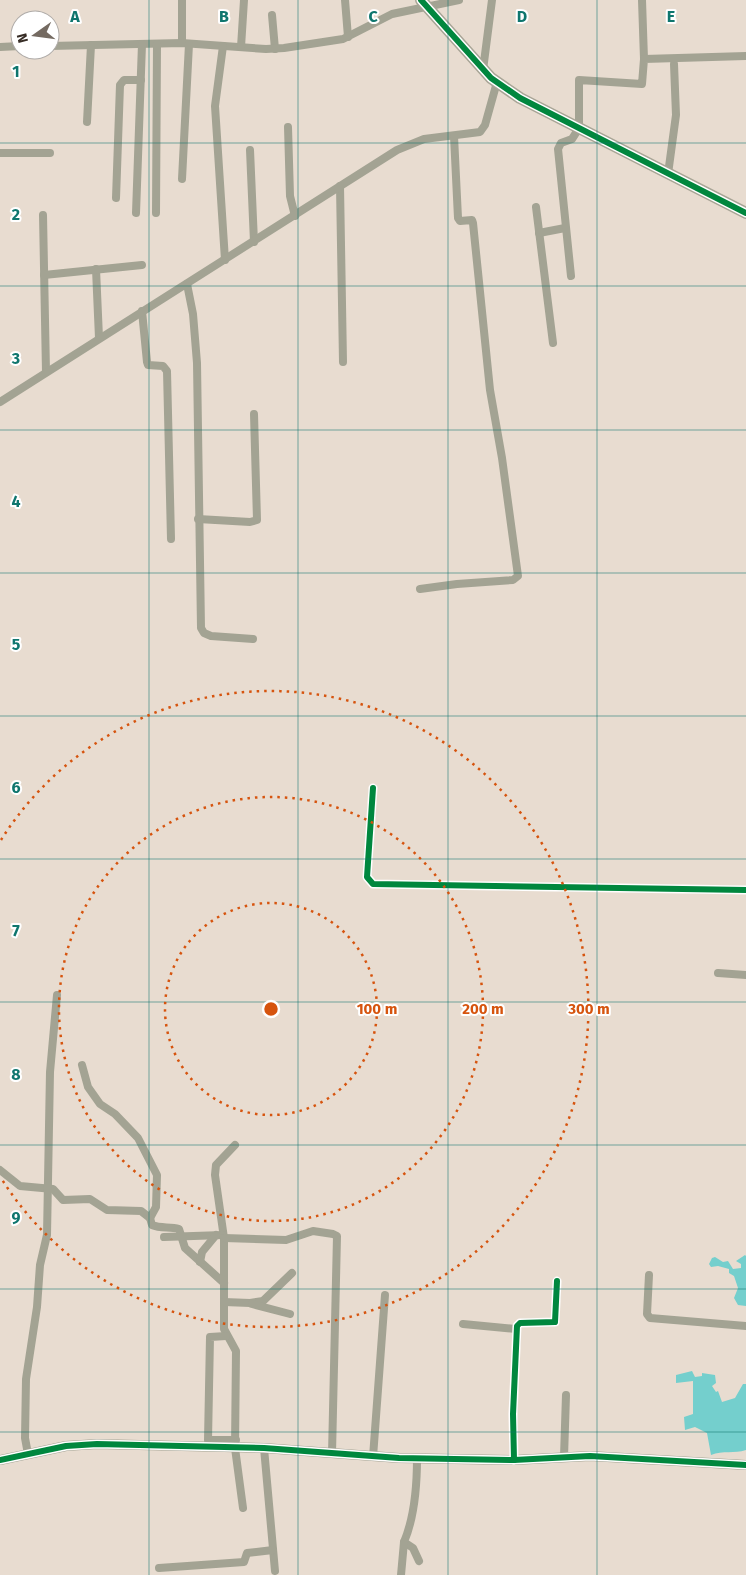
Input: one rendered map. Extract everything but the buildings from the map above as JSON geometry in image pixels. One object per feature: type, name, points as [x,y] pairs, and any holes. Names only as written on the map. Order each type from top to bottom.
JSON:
[{"type":"main road","points":[[424,3],[484,70],[520,98],[746,213]]},
{"type":"street","points":[[182,0],[186,44],[182,179]]},
{"type":"street","points":[[241,47],[244,0]]},
{"type":"street","points":[[345,0],[348,37]]},
{"type":"street","points":[[60,46],[186,44],[275,49],[348,37],[392,14],[424,3],[459,0]]},
{"type":"street","points":[[484,70],[492,0]]},
{"type":"street","points":[[571,276],[558,149],[561,143],[573,137],[579,128],[579,80],[642,84],[644,59],[642,0]]},
{"type":"street","points":[[272,15],[275,49]]},
{"type":"street","points":[[136,213],[142,44]]},
{"type":"street","points":[[156,213],[157,44]]},
{"type":"street","points":[[87,122],[91,45]]},
{"type":"street","points":[[223,46],[215,106],[225,260]]},
{"type":"street","points":[[644,59],[746,56]]},
{"type":"street","points":[[668,174],[676,115],[674,64]]},
{"type":"street","points":[[116,198],[120,85],[124,80],[140,80]]},
{"type":"street","points":[[0,402],[295,216],[386,156],[424,139],[476,133],[482,130],[497,82]]},
{"type":"street","points":[[288,127],[291,202],[295,216]]},
{"type":"street","points":[[420,590],[457,584],[514,580],[518,576],[490,390],[473,221],[460,221],[458,218],[454,136]]},
{"type":"street","points":[[250,150],[254,242]]},
{"type":"street","points":[[0,153],[50,153]]},
{"type":"street","points":[[340,186],[344,362]]},
{"type":"street","points":[[536,207],[552,343]]},
{"type":"street","points":[[43,215],[46,372]]},
{"type":"street","points":[[539,233],[565,228]]},
{"type":"street","points":[[44,274],[142,265]]},
{"type":"street","points":[[96,269],[99,338]]},
{"type":"street","points":[[187,284],[196,334],[198,519],[202,631],[211,636],[253,639]]},
{"type":"street","points":[[142,311],[148,365],[165,367],[167,370],[171,539]]},
{"type":"street","points":[[198,519],[250,522],[257,520],[254,414]]},
{"type":"street","points":[[372,788],[367,877],[373,884],[746,890]]},
{"type":"street","points":[[718,973],[746,975]]},
{"type":"street","points":[[28,1454],[25,1438],[26,1379],[36,1312],[40,1265],[47,1235],[50,1069],[57,995]]},
{"type":"street","points":[[82,1065],[88,1087],[100,1104],[138,1138],[157,1175],[156,1207],[150,1218]]},
{"type":"street","points":[[235,1145],[216,1165],[215,1175],[224,1282],[224,1329],[226,1336],[236,1351],[236,1444],[243,1508]]},
{"type":"street","points":[[0,1170],[20,1186],[53,1189],[63,1200],[90,1199],[107,1210],[141,1212],[150,1218],[152,1225],[158,1227],[172,1226],[179,1229],[183,1236],[185,1248],[224,1282]]},
{"type":"street","points":[[164,1237],[221,1236],[286,1240],[310,1232],[334,1234],[338,1241],[332,1454]]},
{"type":"street","points":[[200,1262],[202,1252],[221,1236]]},
{"type":"street","points":[[224,1302],[250,1303],[263,1301],[292,1273]]},
{"type":"street","points":[[649,1275],[647,1314],[650,1318],[746,1326]]},
{"type":"street","points":[[514,1460],[513,1414],[516,1329],[520,1323],[554,1322],[556,1281]]},
{"type":"street","points":[[373,1457],[386,1295]]},
{"type":"street","points":[[250,1303],[290,1314]]},
{"type":"street","points":[[463,1324],[516,1329]]},
{"type":"street","points":[[226,1336],[210,1336],[208,1440],[264,1448],[373,1457],[514,1460],[564,1457],[746,1465]]},
{"type":"street","points":[[564,1457],[566,1395]]},
{"type":"street","points":[[0,1460],[66,1446],[96,1444],[236,1444]]},
{"type":"street","points":[[264,1448],[275,1571]]},
{"type":"street","points":[[401,1575],[404,1542],[410,1528],[415,1497],[417,1458]]},
{"type":"street","points":[[404,1542],[413,1548],[419,1561]]},
{"type":"street","points":[[159,1568],[244,1562],[247,1553],[273,1550]]},
{"type":"water","points":[[745,1255],[746,1306],[738,1305],[734,1298],[738,1288],[734,1276],[729,1273],[729,1269],[718,1266],[711,1267],[709,1264],[712,1258],[715,1257],[723,1262],[728,1261],[733,1269],[741,1268],[741,1264],[736,1261]]},
{"type":"water","points":[[692,1371],[695,1377],[702,1376],[702,1373],[715,1375],[716,1383],[712,1386],[716,1392],[718,1391],[722,1402],[735,1398],[743,1384],[746,1384],[746,1450],[711,1455],[707,1433],[695,1427],[685,1430],[684,1417],[693,1414],[693,1381],[676,1383],[676,1375]]},
{"type":"cycle path","points":[[421,0],[491,78],[520,98],[746,213]]},
{"type":"cycle path","points":[[373,788],[367,877],[373,884],[746,890]]},
{"type":"cycle path","points":[[514,1460],[513,1414],[517,1326],[520,1323],[555,1322],[557,1281]]},
{"type":"cycle path","points":[[0,1460],[66,1446],[97,1444],[264,1448],[399,1458],[514,1460],[590,1456],[746,1465]]}]
